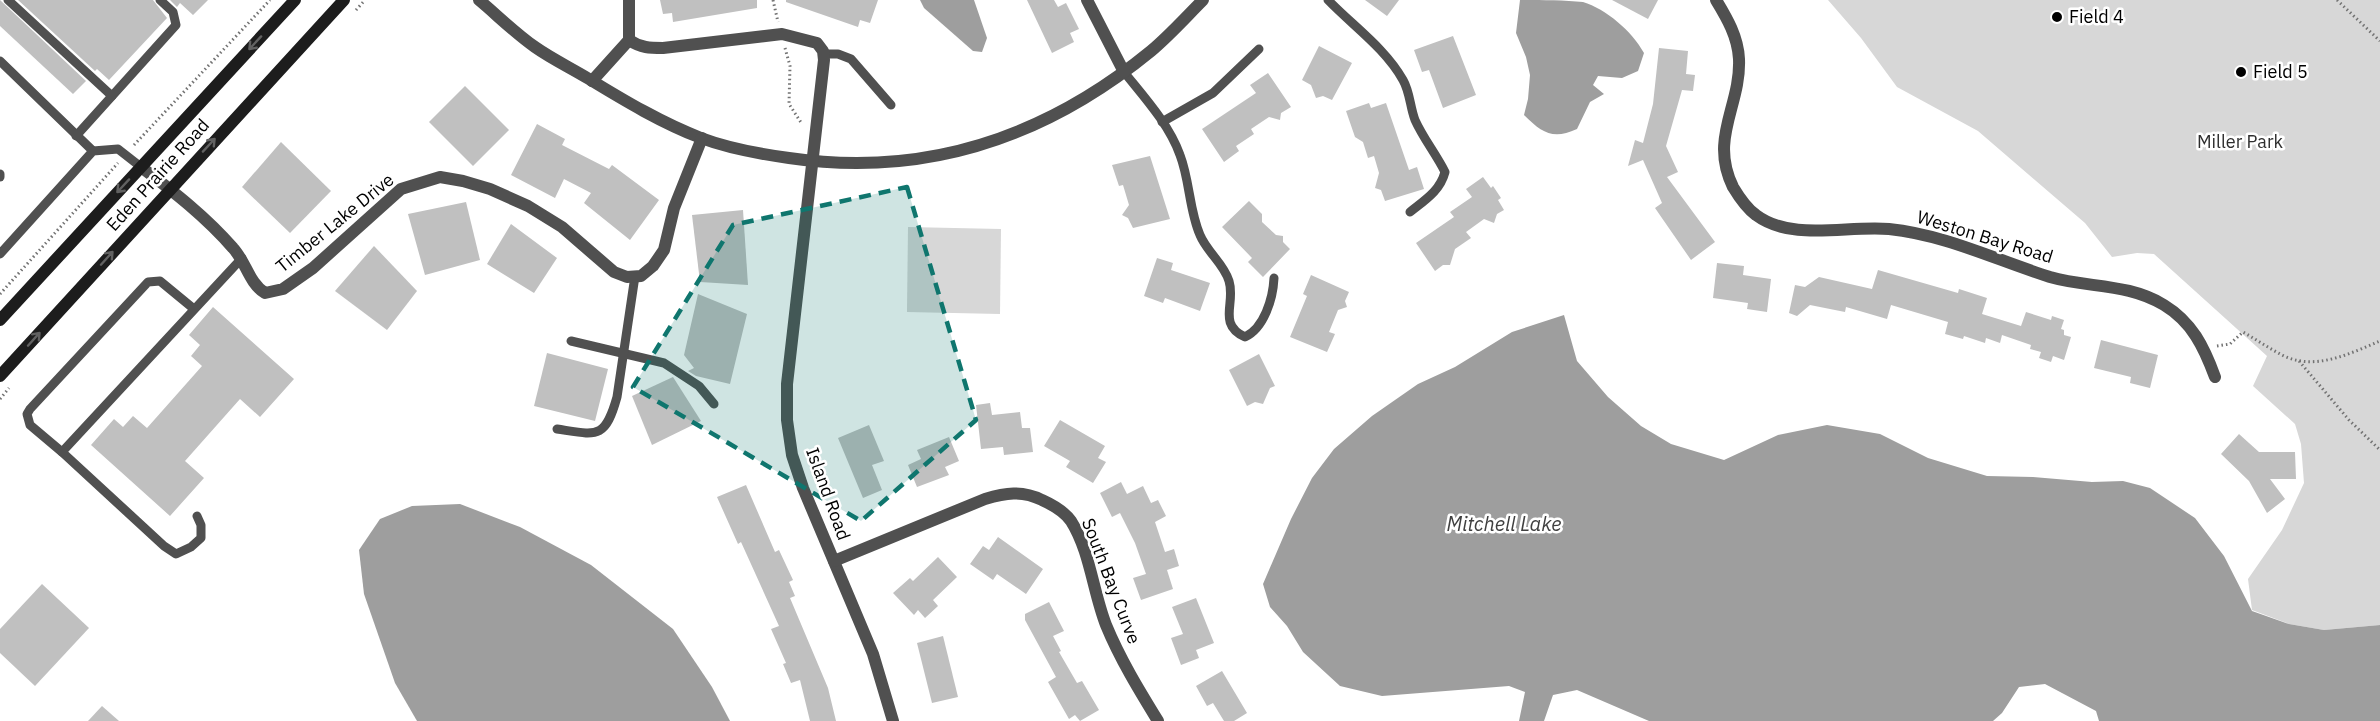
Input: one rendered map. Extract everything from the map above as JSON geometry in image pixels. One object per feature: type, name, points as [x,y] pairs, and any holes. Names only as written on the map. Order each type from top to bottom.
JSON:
[{"type":"main road","name":"Eden Prairie Road","points":[[0,320],[295,0]]},
{"type":"main road","name":"Eden Prairie Road","points":[[0,376],[344,0]]},
{"type":"street","points":[[479,0],[534,47],[635,107],[702,138],[747,152],[812,162],[862,164],[916,160],[968,149],[1022,132],[1075,104],[1124,72],[1153,49],[1203,0]]},
{"type":"street","points":[[592,81],[629,40],[629,0]]},
{"type":"street","points":[[1088,0],[1124,72]]},
{"type":"street","name":"Weston Bay Road","points":[[1716,0],[1731,25],[1739,57],[1739,77],[1726,127],[1723,152],[1728,176],[1739,198],[1756,215],[1778,225],[1803,230],[1888,229],[1923,234],[2050,277],[2137,291],[2164,305],[2188,324],[2205,349],[2214,377]]},
{"type":"street","points":[[629,40],[647,48],[663,48],[782,34],[817,43],[823,54]]},
{"type":"street","name":"Island Road","points":[[823,54],[787,384],[788,420],[792,455],[803,488],[873,654],[893,721]]},
{"type":"street","points":[[634,276],[641,276],[653,266],[664,250],[674,208],[702,138]]},
{"type":"street","name":"Timber Lake Drive","points":[[141,166],[170,188],[219,232],[242,258],[256,287],[265,293],[283,289],[313,268],[401,189],[441,177],[490,189],[528,206],[562,227],[614,272],[627,278],[634,276]]},
{"type":"street","name":"South Bay Curve","points":[[834,561],[984,499],[1009,492],[1033,495],[1056,506],[1070,520],[1081,542],[1096,594],[1117,652],[1158,721]]},
{"type":"lane","points":[[8,0],[112,96]]},
{"type":"lane","points":[[76,136],[176,25],[173,12],[160,0]]},
{"type":"lane","points":[[1328,0],[1350,24],[1372,41],[1403,79],[1407,87],[1411,110],[1419,129],[1435,151],[1445,172],[1442,183],[1410,212]]},
{"type":"lane","points":[[1162,122],[1213,93],[1259,49]]},
{"type":"lane","points":[[823,54],[838,54],[851,59],[891,105]]},
{"type":"lane","points":[[0,61],[93,151]]},
{"type":"lane","points":[[1124,72],[1154,109],[1180,155],[1200,236],[1230,282],[1227,316],[1236,333],[1245,338],[1254,333],[1274,296],[1274,278]]},
{"type":"lane","points":[[0,254],[93,151],[118,149],[141,166]]},
{"type":"lane","points":[[62,452],[242,258]]},
{"type":"lane","points":[[557,429],[591,434],[607,425],[617,397],[634,276]]},
{"type":"lane","points":[[194,309],[160,281],[148,282],[27,414],[30,425],[164,546],[176,554],[191,547],[201,538],[201,525],[197,516]]},
{"type":"lane","points":[[571,341],[664,363],[699,386],[714,404]]},
{"type":"path","points":[[773,0],[790,66],[789,104],[801,120],[804,131]]},
{"type":"path","points":[[2337,0],[2380,41]]},
{"type":"path","points":[[2205,349],[2230,344],[2243,332],[2285,356],[2313,363],[2350,353],[2380,341]]},
{"type":"path","points":[[2299,361],[2349,420],[2380,450]]},
{"type":"highlighted area","points":[[907,187],[976,420],[861,521],[633,387],[733,225]]},
{"type":"green space","name":"Miller Park","points":[[1828,0],[2380,0],[2380,625],[2324,630],[2289,624],[2252,610],[2248,579],[2282,530],[2304,483],[2301,444],[2295,424],[2253,386],[2267,356],[2154,254],[2137,253],[2112,257],[2085,223],[1978,131],[1897,87],[1861,38]]},
{"type":"green space","points":[[908,227],[1001,229],[1000,314],[907,312]]},
{"type":"water","points":[[920,0],[974,0],[987,38],[982,52],[973,51],[924,8]]},
{"type":"water","points":[[1520,0],[1576,1],[1592,5],[1609,15],[1625,29],[1644,53],[1638,71],[1622,78],[1598,76],[1593,85],[1604,94],[1590,102],[1577,129],[1561,134],[1548,133],[1524,115],[1530,75],[1526,57],[1516,33]]},
{"type":"water","name":"Mitchell Lake","points":[[1564,315],[1577,361],[1608,397],[1641,426],[1671,444],[1724,460],[1778,435],[1827,425],[1880,434],[1928,458],[1987,476],[2092,482],[2123,481],[2150,488],[2195,518],[2224,556],[2252,611],[2289,624],[2324,630],[2380,625],[2380,721],[2099,721],[2096,711],[2045,684],[2019,687],[2002,713],[1993,721],[1649,721],[1577,690],[1553,695],[1544,721],[1519,721],[1525,692],[1509,686],[1382,696],[1340,686],[1303,652],[1287,626],[1270,607],[1263,584],[1291,519],[1312,478],[1334,449],[1372,416],[1418,384],[1455,367],[1512,332]]},
{"type":"water","points":[[460,504],[520,527],[591,565],[673,629],[712,687],[730,721],[417,721],[395,683],[364,594],[359,550],[380,519],[412,506]]},
{"type":"building","points":[[0,0],[86,81],[73,94],[0,26]]},
{"type":"building","points":[[18,0],[153,0],[167,18],[109,80],[97,69],[95,71]]},
{"type":"building","points":[[170,0],[208,0],[193,15],[180,3],[177,7]]},
{"type":"building","points":[[660,0],[757,0],[757,8],[673,22],[672,13],[663,14]]},
{"type":"building","points":[[786,0],[878,0],[870,23],[860,20],[858,27],[786,2]]},
{"type":"building","points":[[1027,0],[1054,0],[1058,7],[1066,3],[1079,29],[1070,33],[1074,42],[1052,53]]},
{"type":"building","points":[[1365,0],[1399,0],[1387,16]]},
{"type":"building","points":[[1612,0],[1658,0],[1648,19]]},
{"type":"building","points":[[1453,36],[1476,95],[1443,108],[1429,70],[1422,72],[1414,50]]},
{"type":"building","points":[[1319,46],[1352,63],[1332,100],[1323,96],[1316,98],[1311,85],[1302,80]]},
{"type":"building","points":[[1659,48],[1688,51],[1686,74],[1695,75],[1693,91],[1682,90],[1666,146],[1678,172],[1667,177],[1715,242],[1691,260],[1655,208],[1662,203],[1643,160],[1628,166],[1635,140],[1643,143],[1653,104]]},
{"type":"building","points":[[1268,73],[1291,107],[1281,113],[1280,120],[1269,117],[1251,129],[1254,134],[1236,146],[1239,151],[1224,162],[1202,129],[1256,93],[1250,85]]},
{"type":"building","points":[[465,86],[509,130],[473,166],[429,122]]},
{"type":"building","points":[[1369,103],[1371,108],[1386,103],[1409,170],[1417,167],[1424,189],[1385,201],[1381,190],[1375,188],[1379,173],[1374,156],[1368,158],[1363,142],[1355,137],[1346,111]]},
{"type":"building","points":[[537,124],[565,139],[562,145],[609,169],[612,165],[659,200],[630,240],[584,203],[591,193],[564,179],[555,198],[511,175]]},
{"type":"building","points":[[281,142],[331,191],[290,233],[242,187]]},
{"type":"building","points":[[1150,156],[1170,219],[1133,228],[1128,218],[1122,215],[1129,205],[1123,185],[1119,186],[1112,165]]},
{"type":"building","points":[[1483,177],[1501,198],[1498,200],[1504,210],[1497,214],[1494,223],[1484,219],[1466,232],[1471,238],[1455,249],[1450,265],[1443,265],[1435,271],[1416,243],[1454,217],[1450,212],[1472,197],[1466,189]]},
{"type":"building","points":[[1249,201],[1262,214],[1262,222],[1276,235],[1283,236],[1283,242],[1290,249],[1263,277],[1248,262],[1252,258],[1222,227]]},
{"type":"building","points":[[466,202],[480,260],[425,275],[408,214]]},
{"type":"building","points":[[743,210],[748,285],[700,282],[692,215]]},
{"type":"building","points":[[511,224],[557,258],[534,293],[487,264]]},
{"type":"building","points":[[374,246],[417,291],[387,330],[335,291]]},
{"type":"building","points":[[1157,258],[1173,263],[1171,270],[1210,283],[1200,311],[1165,298],[1163,303],[1144,296]]},
{"type":"building","points":[[1717,263],[1744,266],[1743,275],[1771,279],[1767,312],[1747,309],[1748,303],[1713,298]]},
{"type":"building","points":[[1878,270],[1958,293],[1959,289],[1987,298],[1982,314],[2021,326],[2026,312],[2051,320],[2052,316],[2064,320],[2061,329],[2064,330],[2064,335],[2071,337],[2064,360],[2053,356],[2051,362],[2039,358],[2041,352],[2030,349],[2031,345],[2002,335],[2000,343],[1986,338],[1985,343],[1964,336],[1963,339],[1945,334],[1948,322],[1891,305],[1887,319],[1846,307],[1845,312],[1810,305],[1797,316],[1789,313],[1795,285],[1805,287],[1819,277],[1872,289]]},
{"type":"building","points":[[1311,275],[1349,292],[1345,301],[1347,307],[1338,310],[1329,332],[1335,334],[1327,352],[1290,337],[1307,296],[1303,294]]},
{"type":"building","points":[[698,294],[747,314],[730,384],[696,376],[688,371],[694,368],[684,355]]},
{"type":"building","points":[[213,307],[294,379],[260,417],[240,399],[185,461],[204,478],[170,516],[91,445],[114,419],[123,427],[133,416],[147,428],[202,366],[191,356],[200,345],[189,335]]},
{"type":"building","points":[[2101,340],[2158,355],[2150,388],[2130,383],[2131,377],[2094,368]]},
{"type":"building","points":[[547,353],[608,369],[595,421],[534,406]]},
{"type":"building","points":[[1259,354],[1275,386],[1270,388],[1263,404],[1255,402],[1247,406],[1229,370]]},
{"type":"building","points":[[673,377],[701,421],[652,445],[632,396]]},
{"type":"building","points":[[990,403],[992,415],[1020,412],[1022,428],[1030,428],[1033,452],[1004,455],[1003,447],[981,449],[976,405]]},
{"type":"building","points":[[1060,420],[1105,446],[1098,458],[1106,462],[1093,483],[1066,467],[1070,461],[1044,446]]},
{"type":"building","points":[[869,425],[884,461],[872,465],[882,490],[863,498],[838,438]]},
{"type":"building","points":[[2239,434],[2259,452],[2295,452],[2296,479],[2270,479],[2285,499],[2267,513],[2249,481],[2221,454]]},
{"type":"building","points":[[949,437],[959,461],[945,467],[949,475],[917,487],[908,465],[921,459],[917,450]]},
{"type":"building","points":[[1121,482],[1127,494],[1143,486],[1151,503],[1158,500],[1166,516],[1155,522],[1165,552],[1174,549],[1179,566],[1167,570],[1173,589],[1141,600],[1133,578],[1146,574],[1135,543],[1120,513],[1112,517],[1100,493]]},
{"type":"building","points":[[746,485],[775,552],[779,550],[793,580],[789,582],[795,596],[790,598],[828,688],[836,721],[810,721],[800,680],[791,683],[783,664],[786,663],[771,629],[779,626],[741,542],[738,544],[717,497]]},
{"type":"building","points":[[998,537],[1043,569],[1026,594],[997,574],[993,580],[970,564],[983,546],[989,550]]},
{"type":"building","points":[[938,557],[957,577],[933,600],[938,606],[925,618],[918,610],[914,615],[893,593],[910,578],[913,581]]},
{"type":"building","points":[[42,584],[89,628],[35,686],[0,653],[0,629]]},
{"type":"building","points":[[1196,598],[1214,643],[1196,650],[1199,658],[1181,665],[1171,638],[1183,634],[1172,607]]},
{"type":"building","points":[[1049,602],[1064,631],[1053,636],[1061,651],[1059,652],[1077,683],[1082,681],[1099,710],[1080,721],[1075,715],[1069,719],[1048,682],[1056,677],[1025,620],[1025,614]]},
{"type":"building","points":[[943,636],[958,697],[932,703],[917,643]]},
{"type":"building","points":[[1222,671],[1247,713],[1234,721],[1224,721],[1213,703],[1207,706],[1196,686]]},
{"type":"building","points":[[102,706],[119,721],[88,721]]},
{"type":"place","name":"Field 4","points":[[2057,17]]},
{"type":"place","name":"Field 5","points":[[2241,72]]}]
